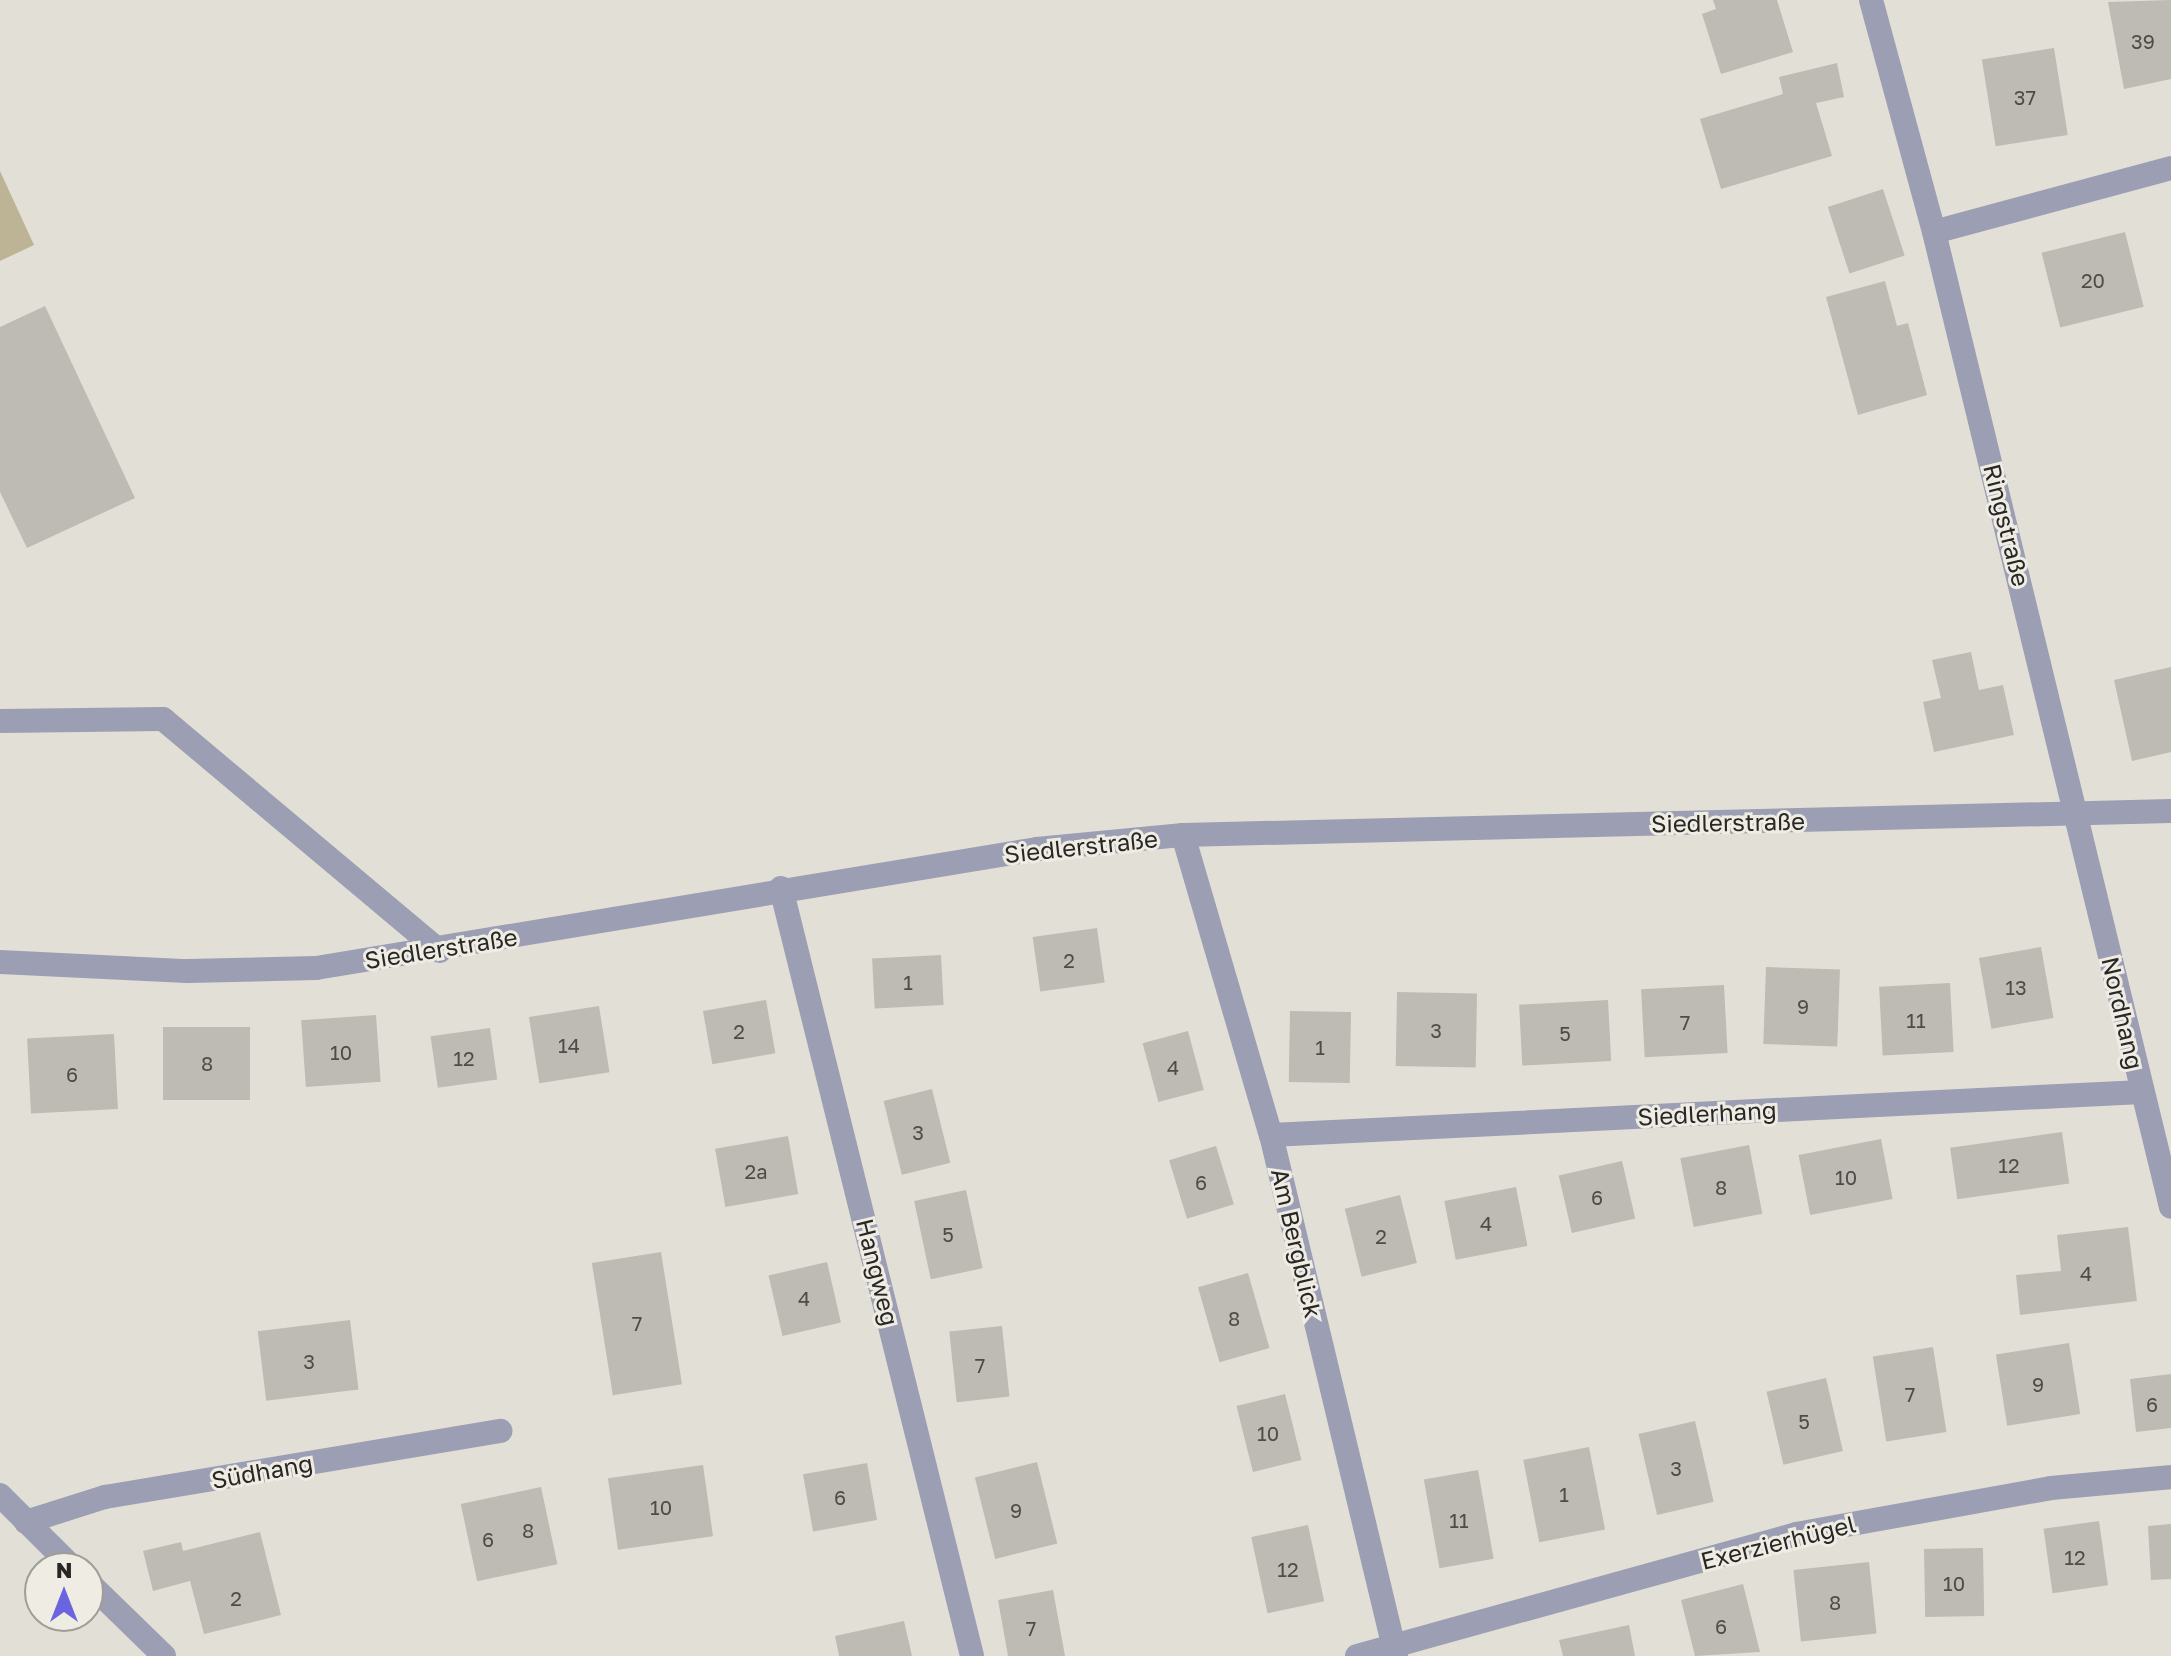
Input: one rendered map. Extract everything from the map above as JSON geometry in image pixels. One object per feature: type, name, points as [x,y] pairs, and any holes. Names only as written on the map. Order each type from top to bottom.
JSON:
[{"type":"street","name":"Ringstraße","points":[[1871,0],[1934,232],[2081,818]]},
{"type":"street","points":[[1934,232],[2171,168]]},
{"type":"street","points":[[0,721],[163,719],[439,951]]},
{"type":"street","name":"Siedlerstraße","points":[[0,962],[187,971],[316,968],[439,951],[781,888],[1183,835],[2081,818],[2171,811]]},
{"type":"street","name":"Nordhang","points":[[2081,818],[2171,1207]]},
{"type":"street","name":"Am Bergblick","points":[[1183,835],[1271,1135],[1394,1651]]},
{"type":"street","name":"Hangweg","points":[[781,888],[972,1656]]},
{"type":"street","name":"Siedlerhang","points":[[1271,1135],[2142,1092]]},
{"type":"street","name":"Südhang","points":[[26,1522],[105,1497],[501,1431]]},
{"type":"street","name":"Exerzierhügel","points":[[1357,1656],[1394,1651],[1796,1534],[1978,1499],[2171,1477]]},
{"type":"street","points":[[0,1495],[57,1552]]},
{"type":"street","points":[[104,1598],[164,1656]]},
{"type":"shaded area","points":[[0,171],[34,245],[0,261]]},
{"type":"building","points":[[1713,0],[1777,0],[1793,52],[1721,74],[1702,14],[1716,9]]},
{"type":"building","points":[[2171,0],[2171,79],[2124,89],[2108,2]]},
{"type":"building","points":[[2054,48],[2068,135],[1996,146],[1982,59]]},
{"type":"building","points":[[1837,63],[1844,97],[1816,103],[1832,156],[1721,189],[1700,119],[1783,94],[1779,77]]},
{"type":"building","points":[[1883,189],[1905,256],[1849,273],[1828,207]]},
{"type":"building","points":[[2125,232],[2144,307],[2060,328],[2042,253]]},
{"type":"building","points":[[1885,281],[1897,326],[1908,323],[1927,395],[1858,415],[1826,297]]},
{"type":"building","points":[[45,306],[135,498],[27,548],[0,492],[0,327]]},
{"type":"building","points":[[1971,652],[1979,690],[2003,685],[2014,735],[1934,752],[1923,702],[1941,698],[1932,660]]},
{"type":"building","points":[[2171,667],[2171,752],[2132,761],[2114,680]]},
{"type":"building","points":[[1097,928],[1105,982],[1040,992],[1033,937]]},
{"type":"building","points":[[2041,947],[2054,1018],[1991,1029],[1979,958]]},
{"type":"building","points":[[941,955],[944,1005],[875,1009],[872,959]]},
{"type":"building","points":[[1766,967],[1840,970],[1837,1047],[1763,1044]]},
{"type":"building","points":[[1950,983],[1954,1052],[1883,1056],[1879,987]]},
{"type":"building","points":[[1724,985],[1728,1053],[1645,1057],[1641,989]]},
{"type":"building","points":[[1397,992],[1477,993],[1476,1067],[1396,1066]]},
{"type":"building","points":[[766,1000],[775,1053],[712,1064],[703,1011]]},
{"type":"building","points":[[1608,1000],[1611,1061],[1522,1066],[1519,1005]]},
{"type":"building","points":[[599,1006],[609,1072],[539,1083],[529,1017]]},
{"type":"building","points":[[1290,1011],[1351,1012],[1350,1083],[1289,1082]]},
{"type":"building","points":[[376,1015],[381,1082],[306,1087],[301,1020]]},
{"type":"building","points":[[163,1027],[250,1027],[250,1100],[163,1100]]},
{"type":"building","points":[[490,1028],[497,1079],[438,1088],[431,1036]]},
{"type":"building","points":[[1188,1031],[1204,1090],[1158,1102],[1143,1043]]},
{"type":"building","points":[[114,1034],[118,1109],[31,1113],[27,1039]]},
{"type":"building","points":[[932,1089],[950,1163],[902,1175],[883,1101]]},
{"type":"building","points":[[2062,1132],[2069,1183],[1957,1199],[1950,1148]]},
{"type":"building","points":[[788,1136],[798,1194],[725,1207],[715,1149]]},
{"type":"building","points":[[1881,1139],[1893,1199],[1810,1215],[1799,1155]]},
{"type":"building","points":[[1749,1145],[1762,1214],[1694,1227],[1680,1158]]},
{"type":"building","points":[[1216,1146],[1234,1204],[1187,1219],[1169,1160]]},
{"type":"building","points":[[1622,1161],[1635,1218],[1572,1233],[1559,1176]]},
{"type":"building","points":[[1516,1187],[1527,1246],[1456,1260],[1444,1201]]},
{"type":"building","points":[[966,1190],[983,1268],[931,1279],[914,1201]]},
{"type":"building","points":[[1400,1195],[1417,1263],[1362,1277],[1345,1209]]},
{"type":"building","points":[[2128,1227],[2137,1301],[2020,1315],[2016,1275],[2061,1271],[2057,1235]]},
{"type":"building","points":[[661,1252],[682,1384],[613,1395],[592,1263]]},
{"type":"building","points":[[827,1262],[841,1322],[782,1336],[769,1275]]},
{"type":"building","points":[[1248,1273],[1269,1348],[1220,1362],[1198,1287]]},
{"type":"building","points":[[350,1320],[359,1389],[266,1401],[258,1331]]},
{"type":"building","points":[[1002,1326],[1009,1397],[957,1402],[949,1332]]},
{"type":"building","points":[[2069,1343],[2080,1414],[2007,1426],[1996,1355]]},
{"type":"building","points":[[1933,1347],[1946,1432],[1886,1441],[1873,1357]]},
{"type":"building","points":[[2171,1374],[2171,1428],[2136,1432],[2130,1379]]},
{"type":"building","points":[[1826,1378],[1843,1451],[1783,1465],[1767,1392]]},
{"type":"building","points":[[1285,1394],[1301,1460],[1253,1472],[1236,1406]]},
{"type":"building","points":[[1695,1421],[1714,1502],[1657,1515],[1638,1434]]},
{"type":"building","points":[[1589,1447],[1605,1529],[1539,1542],[1523,1460]]},
{"type":"building","points":[[1037,1462],[1057,1544],[995,1559],[975,1477]]},
{"type":"building","points":[[867,1463],[877,1520],[813,1531],[803,1474]]},
{"type":"building","points":[[703,1465],[713,1536],[618,1550],[608,1478]]},
{"type":"building","points":[[1478,1470],[1494,1559],[1439,1568],[1424,1480]]},
{"type":"building","points":[[541,1487],[557,1564],[477,1581],[461,1504]]},
{"type":"building","points":[[2099,1521],[2108,1585],[2053,1593],[2044,1529]]},
{"type":"building","points":[[2171,1524],[2171,1579],[2151,1580],[2148,1526]]},
{"type":"building","points":[[1308,1525],[1324,1601],[1267,1613],[1251,1537]]},
{"type":"building","points":[[260,1532],[281,1615],[204,1634],[190,1581],[153,1591],[143,1551],[181,1542],[183,1551]]},
{"type":"building","points":[[1983,1548],[1984,1616],[1925,1617],[1924,1549]]},
{"type":"building","points":[[1869,1562],[1877,1634],[1801,1642],[1793,1570]]},
{"type":"building","points":[[1743,1584],[1760,1652],[1695,1656],[1681,1600]]},
{"type":"building","points":[[1053,1590],[1065,1656],[1008,1656],[998,1600]]},
{"type":"building","points":[[904,1621],[912,1656],[839,1656],[835,1636]]},
{"type":"building","points":[[1629,1625],[1635,1656],[1563,1656],[1559,1640]]}]
